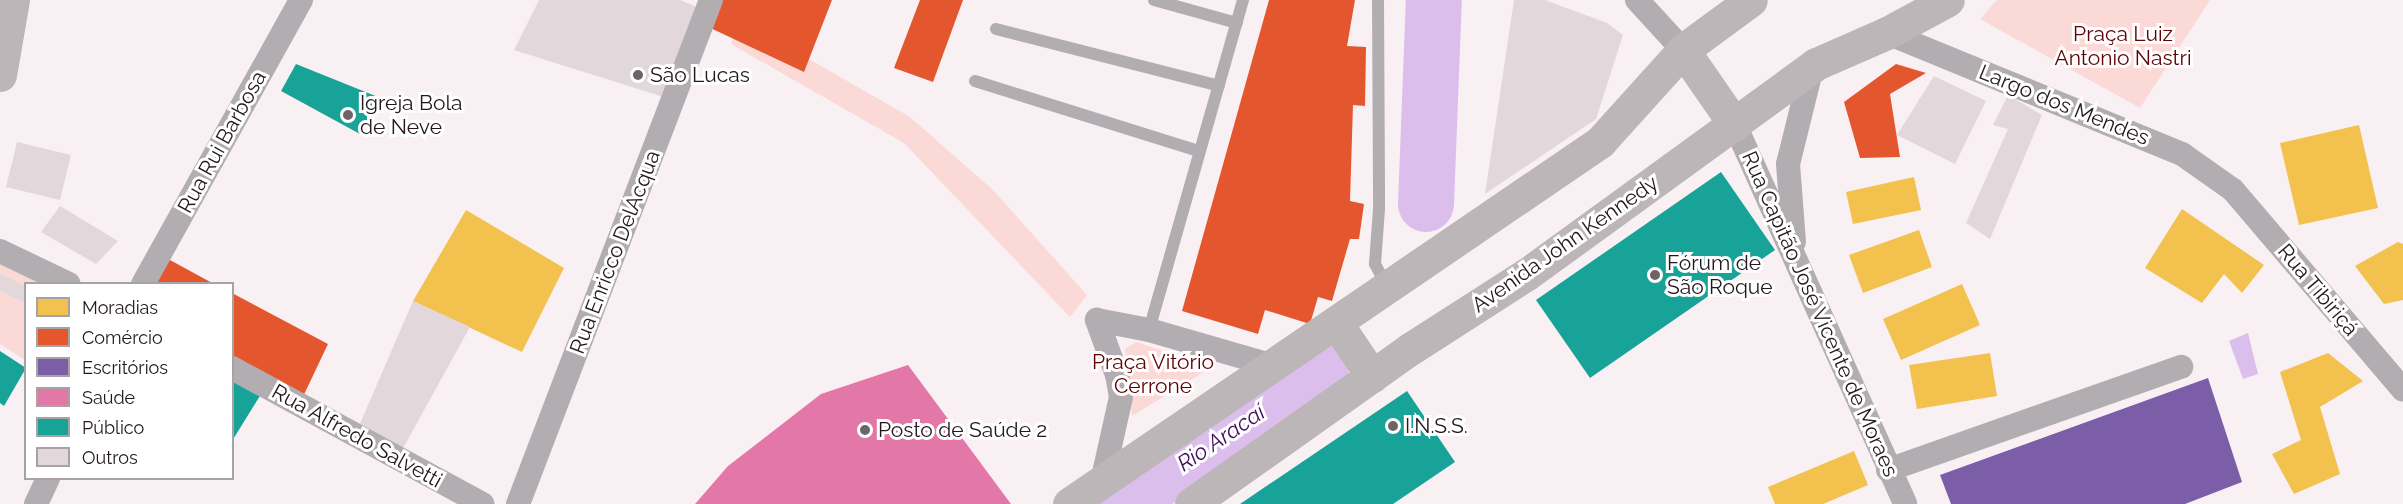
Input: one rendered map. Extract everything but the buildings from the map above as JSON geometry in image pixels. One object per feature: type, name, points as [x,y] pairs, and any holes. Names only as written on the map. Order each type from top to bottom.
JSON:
[{"type":"main road","points":[[0,75],[13,0]]},
{"type":"main road","name":"Avenida John Kennedy","points":[[1191,504],[1372,376],[1527,274],[1812,67],[1887,33],[1948,0]]},
{"type":"main road","points":[[1069,504],[1388,289],[1600,142],[1683,50],[1734,4]]},
{"type":"main road","points":[[1683,50],[1735,125]]},
{"type":"main road","points":[[1336,324],[1372,376]]},
{"type":"street","name":"Rua Rui Barbosa","points":[[144,282],[301,0]]},
{"type":"street","name":"Rua Enricco DelAcqua","points":[[518,504],[711,0]]},
{"type":"street","points":[[1637,0],[1683,50]]},
{"type":"street","name":"Largo dos Mendes","points":[[1887,33],[2182,154],[2233,190]]},
{"type":"street","points":[[1796,260],[1788,164],[1812,67]]},
{"type":"street","name":"Rua Capitão José Vicente de Moraes","points":[[1735,125],[1905,504]]},
{"type":"street","name":"Rua Tibiriçá","points":[[2233,190],[2403,390]]},
{"type":"street","points":[[0,251],[65,282]]},
{"type":"street","points":[[1101,482],[1121,397],[1118,375],[1097,320],[1149,330],[1274,366]]},
{"type":"street","points":[[1888,470],[2181,367]]},
{"type":"street","name":"Rua Alfredo Salvetti","points":[[234,369],[482,504]]},
{"type":"street","points":[[36,504],[47,480]]},
{"type":"lane","points":[[1154,0],[1238,23]]},
{"type":"lane","points":[[1149,330],[1243,0]]},
{"type":"lane","points":[[1378,0],[1379,209],[1374,264],[1388,289]]},
{"type":"lane","points":[[996,29],[1219,86]]},
{"type":"lane","points":[[975,81],[1199,151]]},
{"type":"green space","name":"Praça Luiz Antonio Nastri","points":[[1997,0],[2210,0],[2140,108],[1980,19]]},
{"type":"green space","points":[[736,30],[807,58],[910,117],[993,190],[1087,295],[1070,317],[904,143],[731,44]]},
{"type":"green space","points":[[0,260],[37,282],[24,282],[24,359],[0,344]]},
{"type":"green space","name":"Praça Vitório Cerrone","points":[[1136,342],[1212,367],[1132,416],[1125,349]]},
{"type":"shaded area","points":[[2248,333],[2258,374],[2243,379],[2229,341]]},
{"type":"waterway","name":"Rio Aracaí","points":[[1426,204],[1434,0]]},
{"type":"waterway","name":"Rio Aracaí","points":[[1122,504],[1320,371]]},
{"type":"place","name":"São Lucas","points":[[638,75]]},
{"type":"place","name":"Igreja Bola de Neve","points":[[348,115]]},
{"type":"place","name":"Fórum de São Roque","points":[[1655,275]]},
{"type":"place","name":"I.N.S.S.","points":[[1393,426]]},
{"type":"place","name":"Posto de Saúde 2","points":[[865,430]]}]
